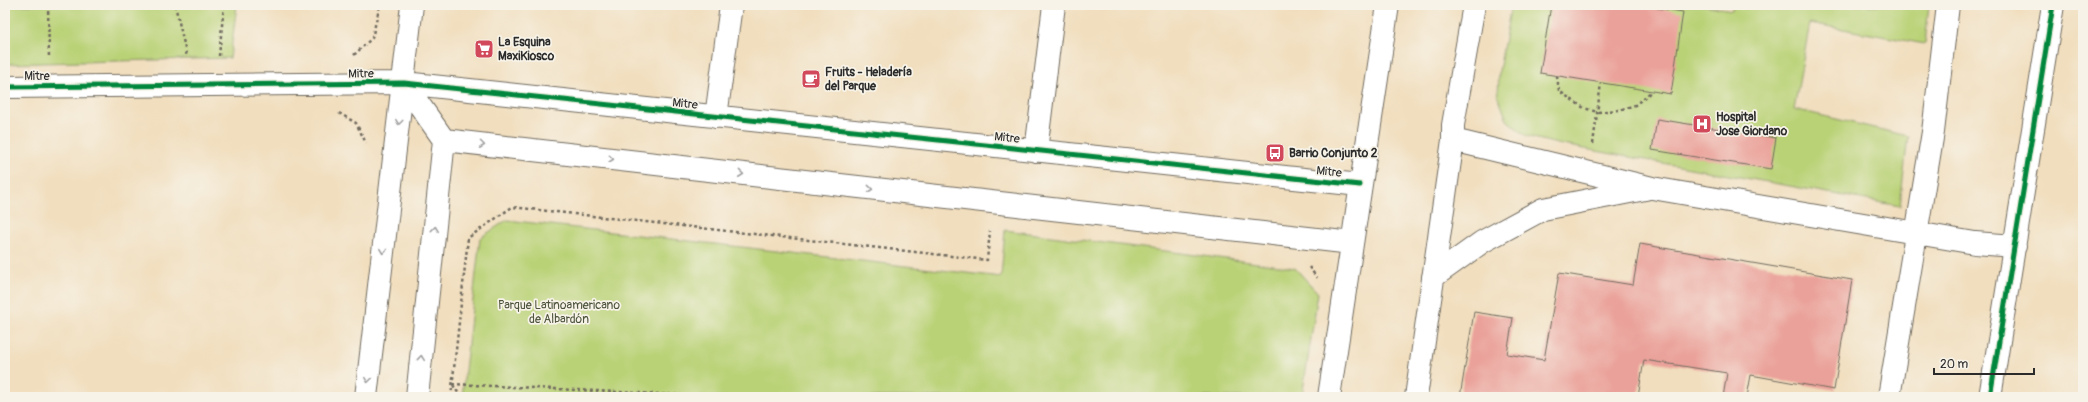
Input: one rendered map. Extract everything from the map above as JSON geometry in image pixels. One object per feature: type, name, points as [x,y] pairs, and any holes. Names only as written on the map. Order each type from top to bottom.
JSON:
[{"type":"street","points":[[366,397],[412,5]]},
{"type":"street","points":[[716,117],[731,5]]},
{"type":"street","points":[[1036,151],[1054,5]]},
{"type":"street","points":[[1329,397],[1388,5]]},
{"type":"street","points":[[1416,397],[1453,140],[1453,125],[1474,5]]},
{"type":"street","points":[[1888,397],[1933,132],[1948,5]]},
{"type":"street","points":[[1990,397],[2053,5]]},
{"type":"street","points":[[404,83],[444,140],[417,397]]},
{"type":"street","name":"Mitre","points":[[5,87],[404,83],[1360,185]]},
{"type":"street","points":[[444,140],[1352,243]]},
{"type":"street","points":[[1453,140],[1652,188],[1975,243],[2015,246]]},
{"type":"street","points":[[1433,277],[1482,242],[1543,209],[1652,188]]},
{"type":"path","points":[[48,5],[49,63]]},
{"type":"path","points":[[175,5],[187,59]]},
{"type":"path","points":[[219,58],[224,5]]},
{"type":"path","points":[[1557,76],[1559,91],[1584,108],[1597,112],[1619,110],[1635,105],[1652,91]]},
{"type":"path","points":[[1588,172],[1601,83]]},
{"type":"path","points":[[333,110],[356,123],[368,145]]},
{"type":"path","points":[[451,397],[468,238],[512,207],[988,260],[991,227]]},
{"type":"path","points":[[1308,265],[1322,284]]},
{"type":"path","points":[[452,384],[461,397]]},
{"type":"path","points":[[452,384],[721,397]]},
{"type":"green space","points":[[5,5],[237,5],[230,58],[5,64]]},
{"type":"green space","points":[[1511,5],[1704,5],[1732,10],[1733,5],[1929,5],[1925,44],[1810,23],[1794,109],[1908,136],[1900,206],[1557,144],[1526,136],[1507,120],[1498,97],[1499,71]]},
{"type":"green space","name":"Parque Latinoamericano de Albardón","points":[[507,220],[1001,277],[1005,230],[1295,268],[1318,293],[1302,397],[462,397],[480,238]]},
{"type":"building","points":[[1551,5],[1638,5],[1683,12],[1671,94],[1540,73]]},
{"type":"building","points":[[1657,119],[1776,138],[1771,169],[1652,150]]},
{"type":"building","points":[[1640,244],[1852,280],[1834,390],[1751,375],[1747,397],[1723,397],[1727,373],[1644,360],[1638,397],[1460,397],[1474,312],[1513,318],[1507,354],[1544,360],[1559,273],[1633,285]]},
{"type":"cycle path","points":[[1990,397],[2053,5]]},
{"type":"cycle path","points":[[5,87],[404,83],[1360,185]]},
{"type":"place","name":"La Esquina MaxiKiosco","points":[[484,49]]},
{"type":"place","name":"Fruits - Heladería del Parque","points":[[811,79]]},
{"type":"place","name":"Hospital Jose Giordano","points":[[1702,124]]},
{"type":"place","name":"Barrio Conjunto 2","points":[[1275,153]]}]
